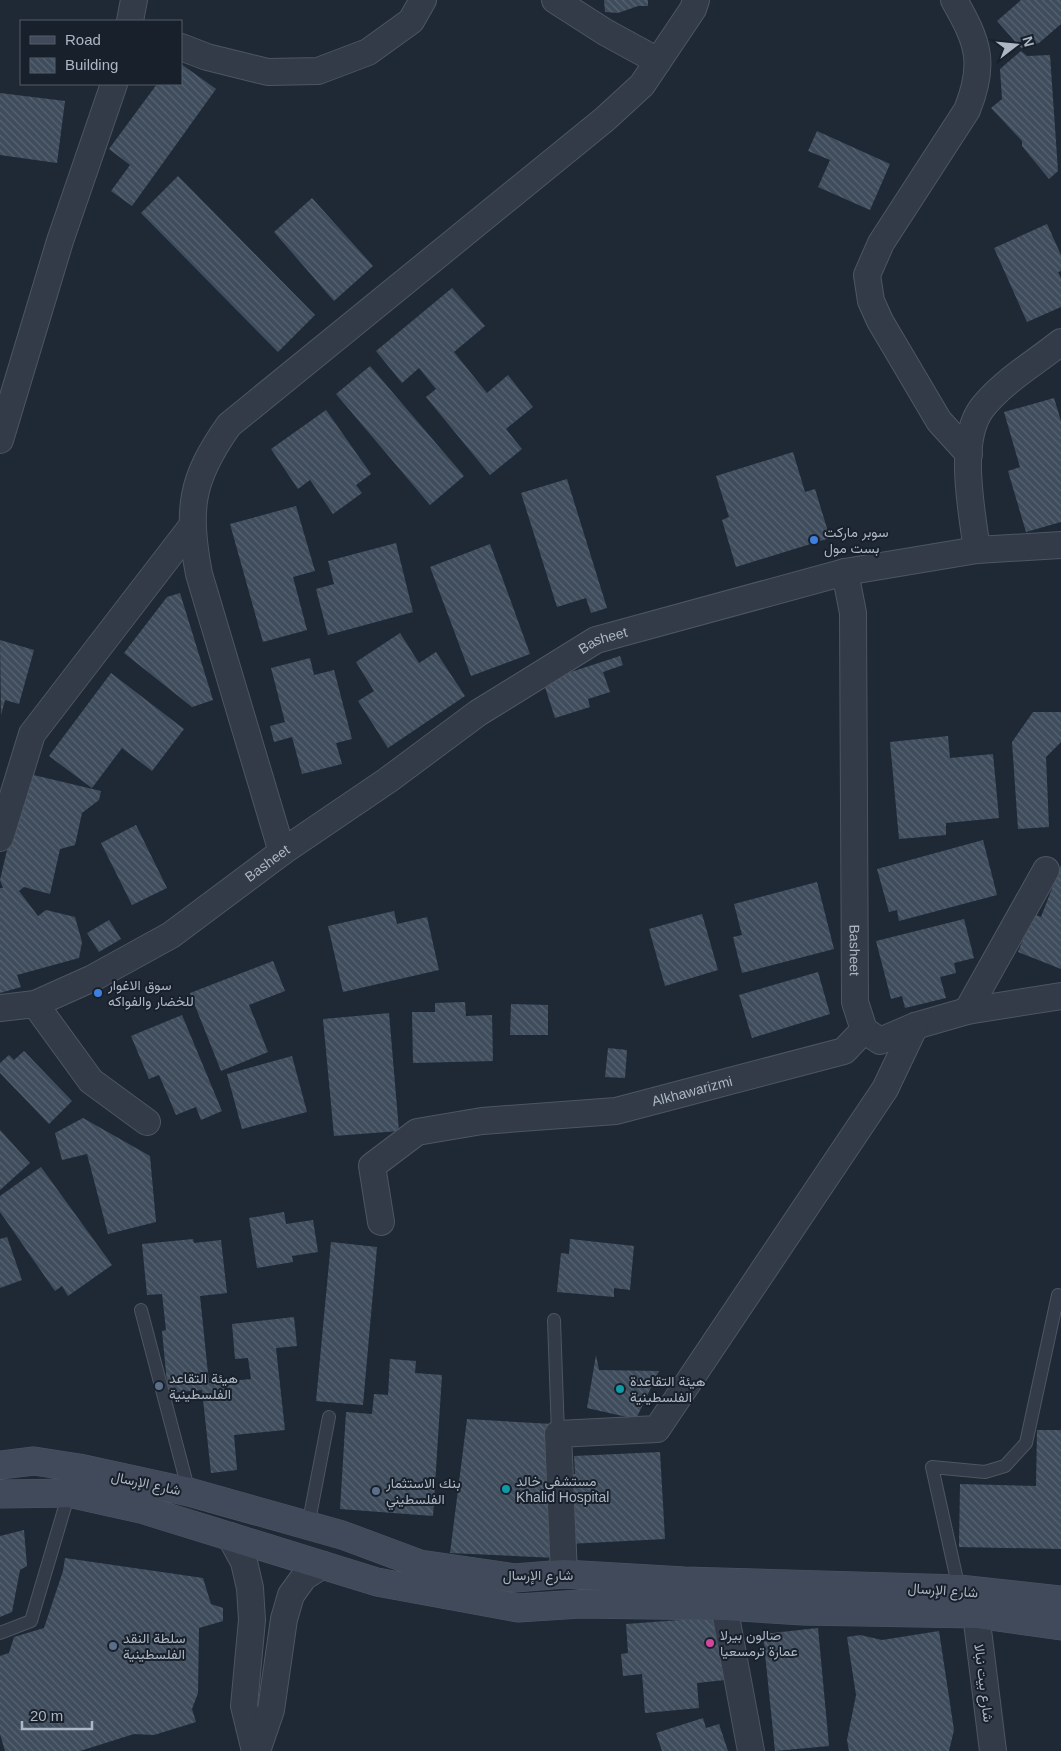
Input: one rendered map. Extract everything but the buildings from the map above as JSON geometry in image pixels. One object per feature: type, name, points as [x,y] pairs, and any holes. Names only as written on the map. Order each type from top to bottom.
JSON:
[{"type":"main road","name":"شارع الإرسال","points":[[0,1465],[34,1461],[79,1468],[189,1492],[308,1526],[420,1564],[515,1578],[564,1574],[969,1598],[1061,1600]]},
{"type":"main road","name":"شارع الإرسال","points":[[0,1494],[69,1493],[141,1509],[377,1582],[518,1608],[580,1604],[724,1606],[812,1611],[969,1598],[1061,1626]]},
{"type":"street","points":[[130,20],[134,0]]},
{"type":"street","points":[[182,47],[207,57],[268,72],[318,71],[368,52],[411,21],[424,0]]},
{"type":"street","points":[[282,852],[199,574],[192,538],[192,510],[197,481],[210,452],[229,425],[605,119],[642,85],[693,9],[696,0]]},
{"type":"street","points":[[954,0],[976,45],[978,66],[975,89],[967,110],[881,242],[867,275],[871,301],[880,321],[939,421],[969,454]]},
{"type":"street","points":[[569,4],[658,61]]},
{"type":"street","points":[[0,440],[60,241],[114,85]]},
{"type":"street","points":[[977,550],[969,478],[969,454],[972,432],[981,410],[994,394],[1061,342]]},
{"type":"street","points":[[0,838],[32,734],[192,526]]},
{"type":"street","points":[[845,572],[977,550],[1061,545]]},
{"type":"street","name":"Basheet","points":[[0,1008],[35,1004],[93,978],[171,935],[282,852],[388,780],[478,713],[596,640],[845,572],[853,613],[855,1002],[864,1030]]},
{"type":"street","points":[[967,1011],[1046,870]]},
{"type":"street","points":[[864,1030],[880,1041],[916,1026],[967,1011],[1061,996]]},
{"type":"street","points":[[35,1004],[91,1081],[147,1122]]},
{"type":"street","points":[[564,1574],[558,1434],[656,1429],[885,1089],[916,1026]]},
{"type":"street","name":"Alkhawarizmi","points":[[381,1222],[372,1166],[417,1132],[482,1121],[616,1111],[844,1051],[864,1030]]},
{"type":"street","points":[[230,1536],[244,1562],[250,1588],[252,1620],[244,1706],[256,1751]]},
{"type":"street","points":[[256,1751],[271,1710],[284,1620],[291,1595],[304,1577],[323,1564]]},
{"type":"street","name":"شارع بيت نبالا","points":[[969,1598],[993,1751]]},
{"type":"street","points":[[724,1606],[750,1751]]},
{"type":"lane","points":[[969,1598],[932,1467],[985,1472],[1005,1466],[1026,1443],[1058,1295]]},
{"type":"lane","points":[[141,1310],[189,1492]]},
{"type":"lane","points":[[554,1320],[558,1434]]},
{"type":"lane","points":[[308,1526],[330,1417]]},
{"type":"lane","points":[[0,1633],[31,1621],[69,1493]]},
{"type":"place","name":"سوبر ماركت بست مول","points":[[814,540]]},
{"type":"place","name":"سوق الاغوار للخضار والفواكه","points":[[98,993]]},
{"type":"place","name":"هيئة التقاعد الفلسطينية","points":[[159,1386]]},
{"type":"place","name":"هيئة التقاعدة الفلسطينية","points":[[620,1389]]},
{"type":"place","name":"مستشفى خالد Khalid Hospital","points":[[506,1489]]},
{"type":"place","name":"بنك الاستثمار الفلسطيني","points":[[376,1491]]},
{"type":"place","name":"صالون بيرلا عمارة ترمسعيا","points":[[710,1643]]},
{"type":"place","name":"سلطة النقد الفلسطينية","points":[[113,1646]]}]
